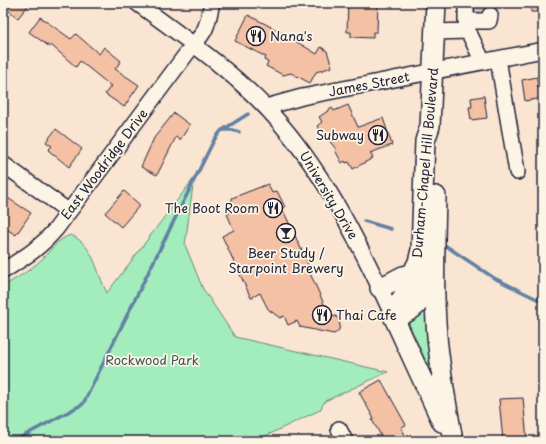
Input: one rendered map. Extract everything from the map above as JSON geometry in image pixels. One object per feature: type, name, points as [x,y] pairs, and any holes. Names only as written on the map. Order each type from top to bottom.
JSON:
[{"type":"main road","name":"Durham-Chapel Hill Boulevard","points":[[394,318],[398,304],[410,286],[412,274],[418,262],[421,250],[425,141],[430,126],[436,3]]},
{"type":"main road","points":[[430,126],[436,147],[435,311],[439,358],[452,441]]},
{"type":"main road","points":[[394,318],[412,310],[418,304],[422,298],[435,265]]},
{"type":"main road","points":[[380,288],[403,276],[412,274]]},
{"type":"main road","name":"University Drive","points":[[394,318],[452,441]]},
{"type":"street","name":"University Drive","points":[[137,3],[236,79],[279,121],[304,153],[326,186],[354,235],[394,318]]},
{"type":"street","name":"East Woodridge Drive","points":[[3,271],[34,252],[56,229],[193,45],[204,33],[212,3]]},
{"type":"street","points":[[466,3],[476,20],[483,62]]},
{"type":"street","points":[[435,32],[476,20]]},
{"type":"street","name":"James Street","points":[[266,107],[302,97],[543,50]]},
{"type":"street","points":[[498,59],[517,172]]},
{"type":"street","points":[[3,164],[68,211]]},
{"type":"green space","name":"Rockwood Park","points":[[194,178],[185,245],[203,289],[235,337],[388,372],[325,401],[320,410],[255,441],[3,441],[3,286],[18,278],[40,261],[58,242],[71,235],[79,240],[90,253],[107,293]]},
{"type":"green space","points":[[426,304],[436,384],[408,321]]},
{"type":"building","points":[[3,3],[30,3],[18,18],[3,6]]},
{"type":"building","points":[[348,3],[378,3],[377,32],[373,32],[373,38],[351,37],[351,32],[347,32]]},
{"type":"building","points":[[475,3],[495,3],[495,8],[487,6],[482,12],[475,12]]},
{"type":"building","points":[[531,3],[543,3],[543,12],[531,12]]},
{"type":"building","points":[[248,15],[277,30],[317,54],[321,47],[327,51],[332,67],[316,72],[310,83],[291,73],[283,75],[266,66],[268,62],[264,60],[266,57],[235,41]]},
{"type":"building","points":[[40,17],[71,39],[76,34],[99,54],[104,47],[121,61],[115,69],[139,85],[124,107],[105,94],[111,86],[80,61],[76,67],[51,45],[50,47],[29,32]]},
{"type":"building","points":[[537,77],[538,88],[543,87],[543,98],[525,101],[522,80]]},
{"type":"building","points":[[484,96],[487,118],[471,120],[469,107],[472,107],[471,98]]},
{"type":"building","points":[[348,105],[358,127],[383,118],[392,145],[370,153],[373,158],[353,169],[349,162],[346,163],[345,161],[342,163],[335,150],[336,149],[317,126],[322,122],[319,117],[332,108],[334,111]]},
{"type":"building","points":[[174,113],[190,125],[180,140],[176,137],[157,175],[141,167],[154,138]]},
{"type":"building","points":[[56,129],[82,149],[69,167],[48,150],[52,146],[46,142]]},
{"type":"building","points":[[268,184],[272,193],[277,191],[285,207],[282,208],[311,270],[309,271],[330,317],[336,316],[340,322],[339,330],[334,334],[300,327],[297,321],[288,325],[284,316],[280,318],[268,309],[260,293],[251,298],[222,236],[234,230],[227,214],[232,212],[232,198]]},
{"type":"building","points":[[124,191],[140,205],[121,227],[105,213]]},
{"type":"building","points":[[3,195],[31,213],[16,235],[3,227]]},
{"type":"building","points":[[381,380],[406,425],[401,427],[408,441],[384,441],[359,392]]},
{"type":"building","points":[[523,398],[527,440],[503,441],[499,399]]},
{"type":"waterway","points":[[14,441],[83,404],[214,140],[221,131],[248,114]]},
{"type":"waterway","points":[[222,130],[239,132]]},
{"type":"waterway","points":[[364,221],[391,229]]},
{"type":"waterway","points":[[443,244],[494,278],[543,302]]},
{"type":"tunnel","points":[[478,3],[478,15]]},
{"type":"tunnel","points":[[490,3],[490,15]]},
{"type":"place","name":"Nana's","points":[[256,36]]},
{"type":"place","name":"Subway","points":[[378,135]]},
{"type":"place","name":"The Boot Room","points":[[273,208]]},
{"type":"place","name":"Beer Study / Starpoint Brewery","points":[[286,233]]},
{"type":"place","name":"Thai Cafe","points":[[322,315]]}]
